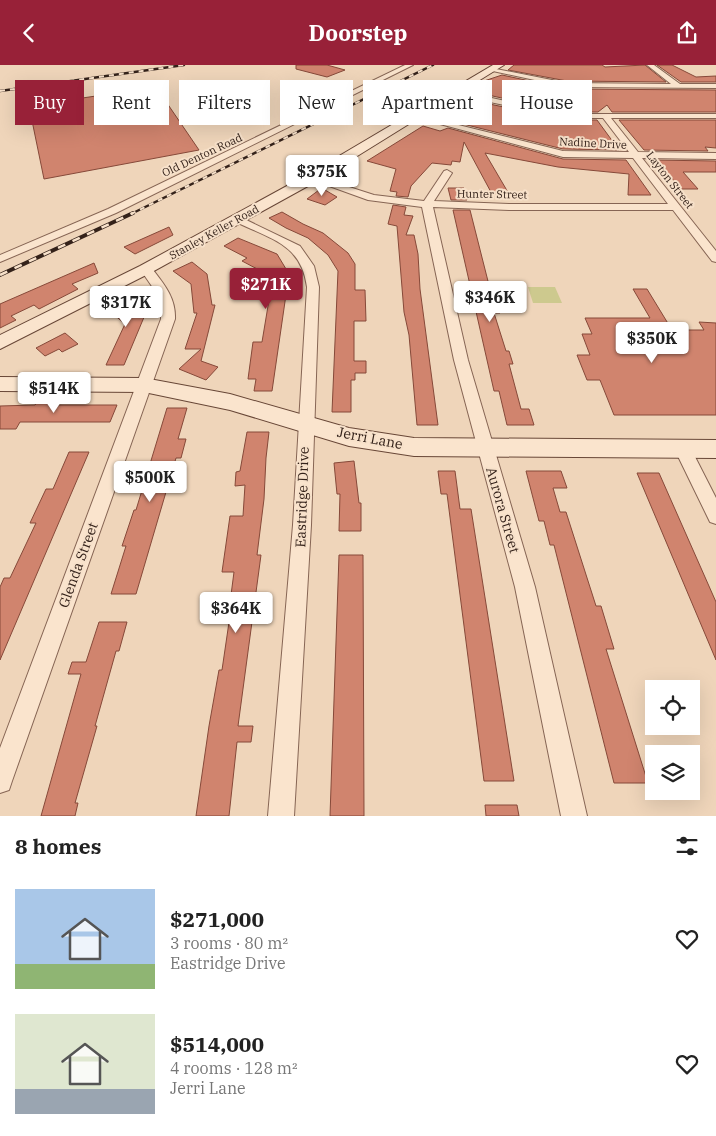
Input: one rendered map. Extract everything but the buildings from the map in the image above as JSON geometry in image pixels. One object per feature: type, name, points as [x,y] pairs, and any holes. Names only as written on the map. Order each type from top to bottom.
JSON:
[{"type":"street","name":"Old Denton Road","points":[[0,259],[112,211],[410,65]]},
{"type":"street","points":[[650,65],[679,86]]},
{"type":"street","points":[[495,67],[567,85],[716,86]]},
{"type":"street","name":"Stanley Keller Road","points":[[473,80],[495,67]]},
{"type":"street","points":[[492,99],[565,116],[716,116]]},
{"type":"street","name":"Layton Street","points":[[604,117],[716,259]]},
{"type":"street","name":"Stanley Keller Road","points":[[0,343],[146,269],[238,219],[312,178],[399,125]]},
{"type":"street","name":"Nadine Drive","points":[[449,125],[549,151],[575,155],[716,155]]},
{"type":"street","points":[[427,204],[447,173]]},
{"type":"street","name":"Hunter Street","points":[[312,178],[372,198],[427,204],[675,207]]},
{"type":"street","name":"Aurora Street","points":[[427,204],[461,360],[525,587],[574,816]]},
{"type":"street","name":"Eastridge Drive","points":[[238,219],[296,248],[311,270],[313,287],[305,423],[302,525],[281,816]]},
{"type":"street","name":"Glenda Street","points":[[0,781],[144,385],[170,308],[167,298],[146,269]]},
{"type":"street","name":"Jerri Lane","points":[[0,384],[144,385],[230,401],[349,437],[414,447],[716,449]]},
{"type":"street","points":[[682,448],[716,516]]},
{"type":"shaded area","points":[[528,287],[555,287],[562,303],[533,303]]},
{"type":"railway","points":[[0,91],[184,65]]},
{"type":"railway","points":[[131,214],[433,65]]},
{"type":"railway","points":[[0,275],[133,213]]}]
